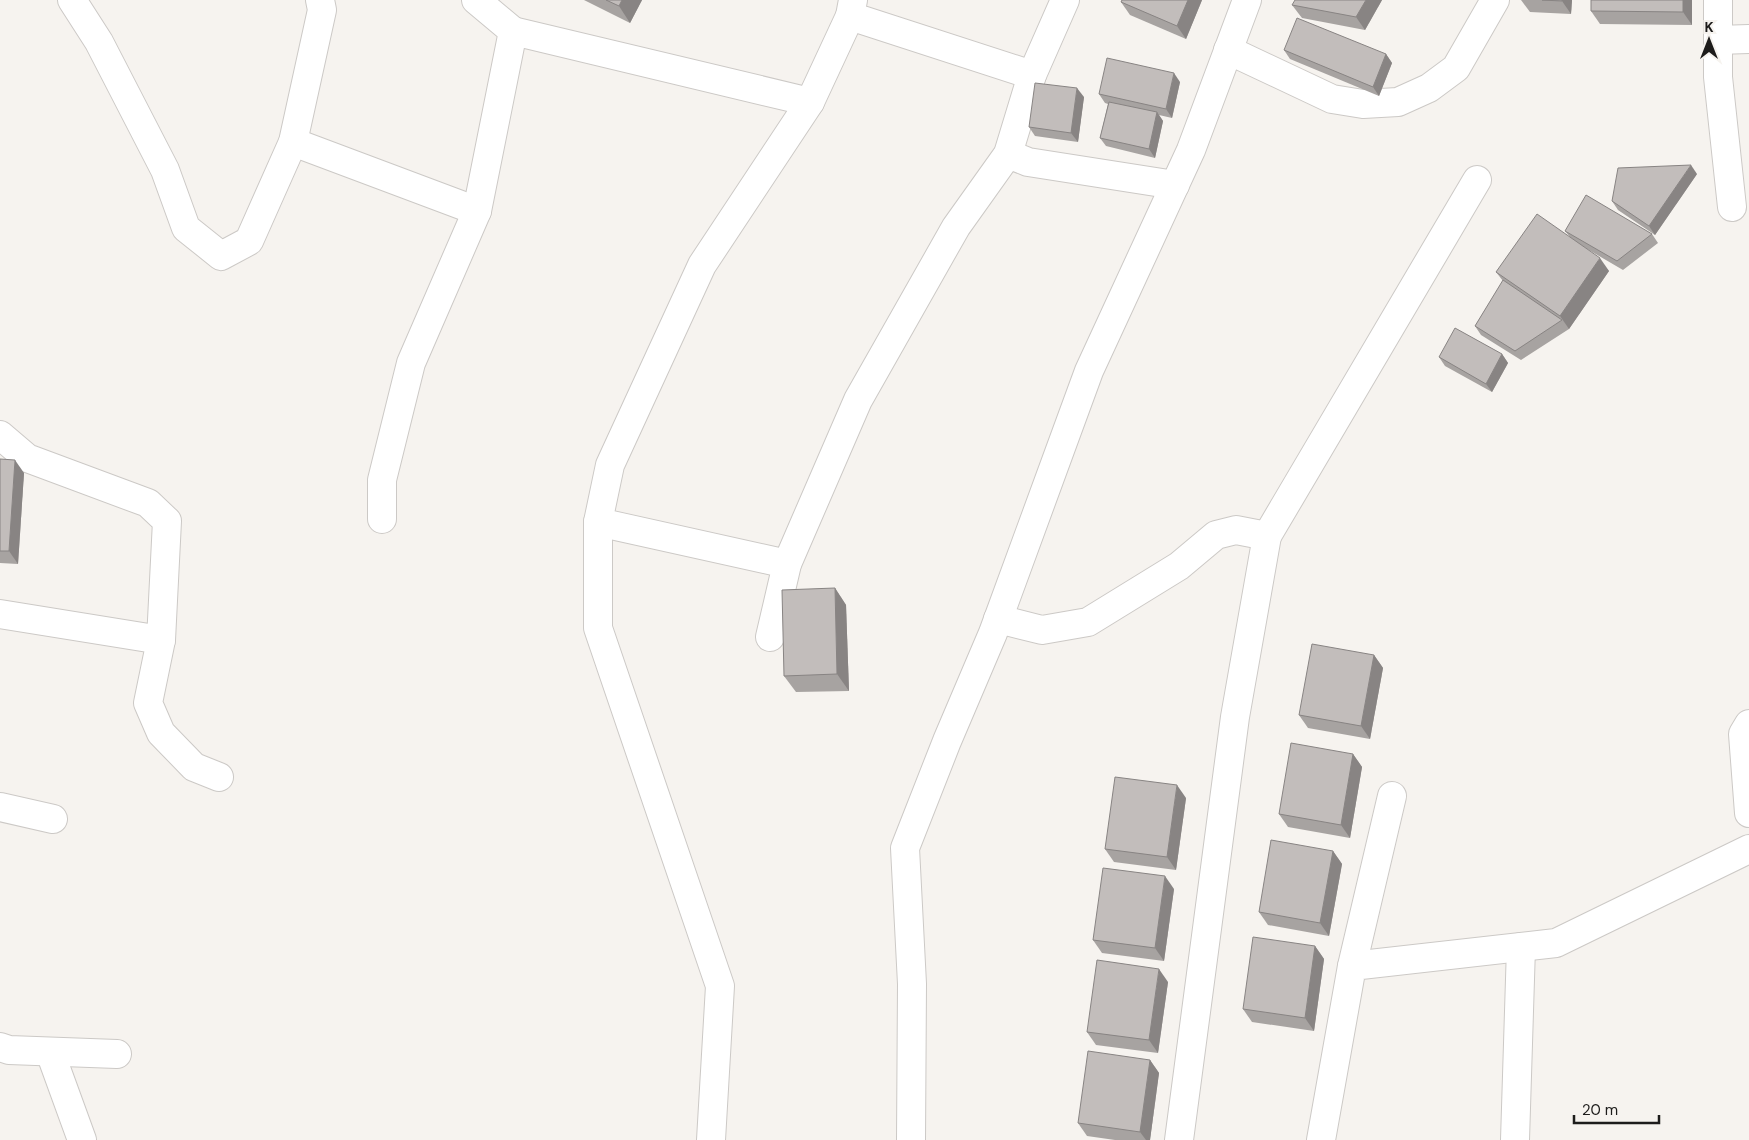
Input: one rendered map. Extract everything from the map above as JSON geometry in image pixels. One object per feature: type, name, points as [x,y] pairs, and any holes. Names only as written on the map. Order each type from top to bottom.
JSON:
[{"type":"street","points":[[72,0],[99,42],[166,170],[186,228],[221,256],[249,241],[293,142],[319,3]]},
{"type":"street","points":[[476,0],[513,31],[810,102]]},
{"type":"street","points":[[770,637],[787,564],[858,400],[956,227],[1008,154],[1032,75],[1064,0]]},
{"type":"street","points":[[911,1140],[912,984],[904,848],[998,619],[1089,371],[1191,150],[1247,0]]},
{"type":"street","points":[[1228,50],[1332,99],[1363,104],[1398,102],[1429,88],[1456,68],[1495,0]]},
{"type":"street","points":[[1718,0],[1718,77],[1732,207]]},
{"type":"street","points":[[711,1140],[720,986],[598,628],[598,522],[610,465],[702,265],[810,102],[852,8],[1032,75]]},
{"type":"street","points":[[382,519],[382,480],[411,363],[477,211],[513,31]]},
{"type":"street","points":[[1718,40],[1749,39]]},
{"type":"street","points":[[293,142],[477,211]]},
{"type":"street","points":[[1008,154],[1028,162],[1175,185]]},
{"type":"street","points":[[1179,1140],[1235,716],[1268,536],[1477,180]]},
{"type":"street","points":[[0,436],[27,458],[148,503],[167,521],[161,640],[148,703],[161,733],[194,767],[219,777]]},
{"type":"street","points":[[598,522],[787,564]]},
{"type":"street","points":[[998,619],[1042,630],[1088,622],[1179,566],[1216,535],[1236,530],[1268,536]]},
{"type":"street","points":[[0,614],[161,640]]},
{"type":"street","points":[[1749,724],[1743,734],[1749,813]]},
{"type":"street","points":[[1321,1140],[1352,966],[1392,796]]},
{"type":"street","points":[[0,807],[54,819]]},
{"type":"street","points":[[1352,966],[1556,943],[1749,849]]},
{"type":"street","points":[[1515,1140],[1520,947]]},
{"type":"street","points":[[0,1047],[9,1050],[117,1054]]},
{"type":"street","points":[[50,1052],[82,1140]]},
{"type":"building","points":[[606,0],[622,0],[619,6]]},
{"type":"building","points":[[1122,0],[1188,0],[1177,26],[1121,2]]},
{"type":"building","points":[[1295,0],[1366,0],[1356,17],[1292,5]]},
{"type":"building","points":[[1591,0],[1683,0],[1683,12],[1591,11]]},
{"type":"building","points":[[1297,18],[1386,54],[1373,87],[1284,50]]},
{"type":"building","points":[[1107,58],[1174,73],[1166,109],[1099,94]]},
{"type":"building","points":[[1035,83],[1077,88],[1071,133],[1029,127]]},
{"type":"building","points":[[1109,102],[1157,112],[1149,149],[1100,138]]},
{"type":"building","points":[[1691,165],[1649,226],[1612,201],[1618,168]]},
{"type":"building","points":[[1586,195],[1652,234],[1617,261],[1565,231]]},
{"type":"building","points":[[1537,214],[1600,258],[1560,316],[1496,272]]},
{"type":"building","points":[[1503,280],[1562,320],[1515,351],[1475,326]]},
{"type":"building","points":[[1455,328],[1502,354],[1486,384],[1439,357]]},
{"type":"building","points":[[0,459],[15,460],[9,551],[0,551]]},
{"type":"building","points":[[835,588],[837,674],[784,676],[782,590]]},
{"type":"building","points":[[1312,644],[1374,655],[1361,726],[1299,715]]},
{"type":"building","points":[[1291,743],[1353,754],[1341,825],[1279,814]]},
{"type":"building","points":[[1115,777],[1177,785],[1167,857],[1105,849]]},
{"type":"building","points":[[1271,840],[1333,851],[1320,923],[1259,912]]},
{"type":"building","points":[[1103,868],[1165,876],[1155,948],[1093,940]]},
{"type":"building","points":[[1253,937],[1315,946],[1305,1018],[1243,1009]]},
{"type":"building","points":[[1097,960],[1159,969],[1149,1040],[1087,1032]]},
{"type":"building","points":[[1088,1051],[1150,1060],[1140,1132],[1078,1123]]}]
